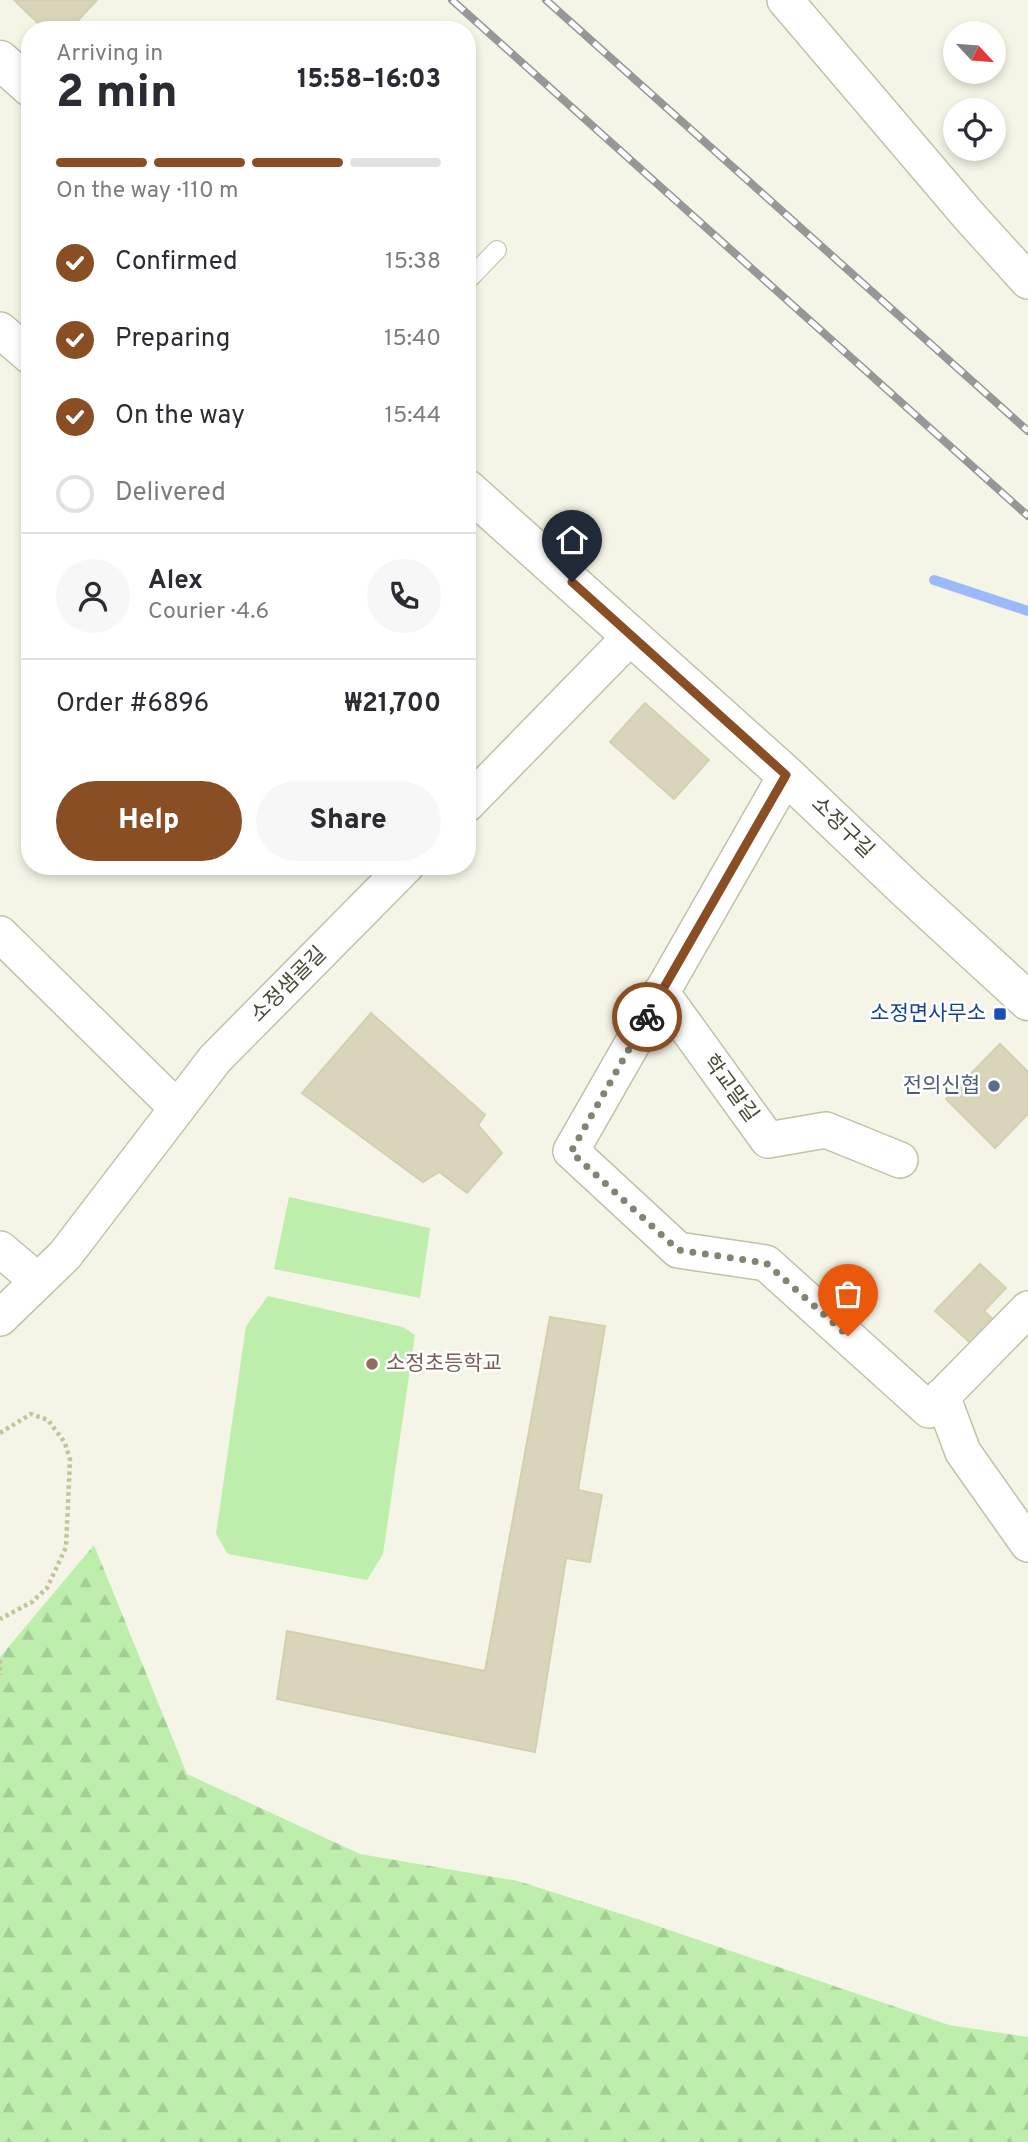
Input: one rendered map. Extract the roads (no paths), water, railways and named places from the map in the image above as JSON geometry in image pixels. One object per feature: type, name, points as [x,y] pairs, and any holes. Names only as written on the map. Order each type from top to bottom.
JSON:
[{"type":"street","points":[[785,0],[1028,281]]},
{"type":"street","points":[[0,60],[21,79]]},
{"type":"street","points":[[0,330],[21,348]]},
{"type":"street","name":"소정구길","points":[[476,497],[786,775],[1028,1001]]},
{"type":"street","points":[[476,795],[632,635]]},
{"type":"street","points":[[786,775],[571,1152],[678,1250],[766,1263],[929,1410],[1028,1309]]},
{"type":"street","name":"소정샘골길","points":[[0,1318],[65,1255],[215,1059],[397,875]]},
{"type":"street","points":[[0,934],[176,1107]]},
{"type":"street","name":"학교말길","points":[[661,992],[768,1140],[826,1130],[900,1160]]},
{"type":"street","points":[[0,1249],[38,1282]]},
{"type":"street","points":[[942,1396],[963,1452],[1028,1544]]},
{"type":"lane","points":[[476,272],[497,250]]},
{"type":"waterway","points":[[934,580],[1028,611]]},
{"type":"railway","points":[[452,0],[475,21]]},
{"type":"railway","points":[[546,0],[1028,431]]},
{"type":"railway","points":[[476,22],[1028,516]]},
{"type":"place","name":"소정면사무소","points":[[1000,1014]]},
{"type":"place","name":"전의신협","points":[[994,1086]]},
{"type":"place","name":"소정초등학교","points":[[372,1364]]}]
